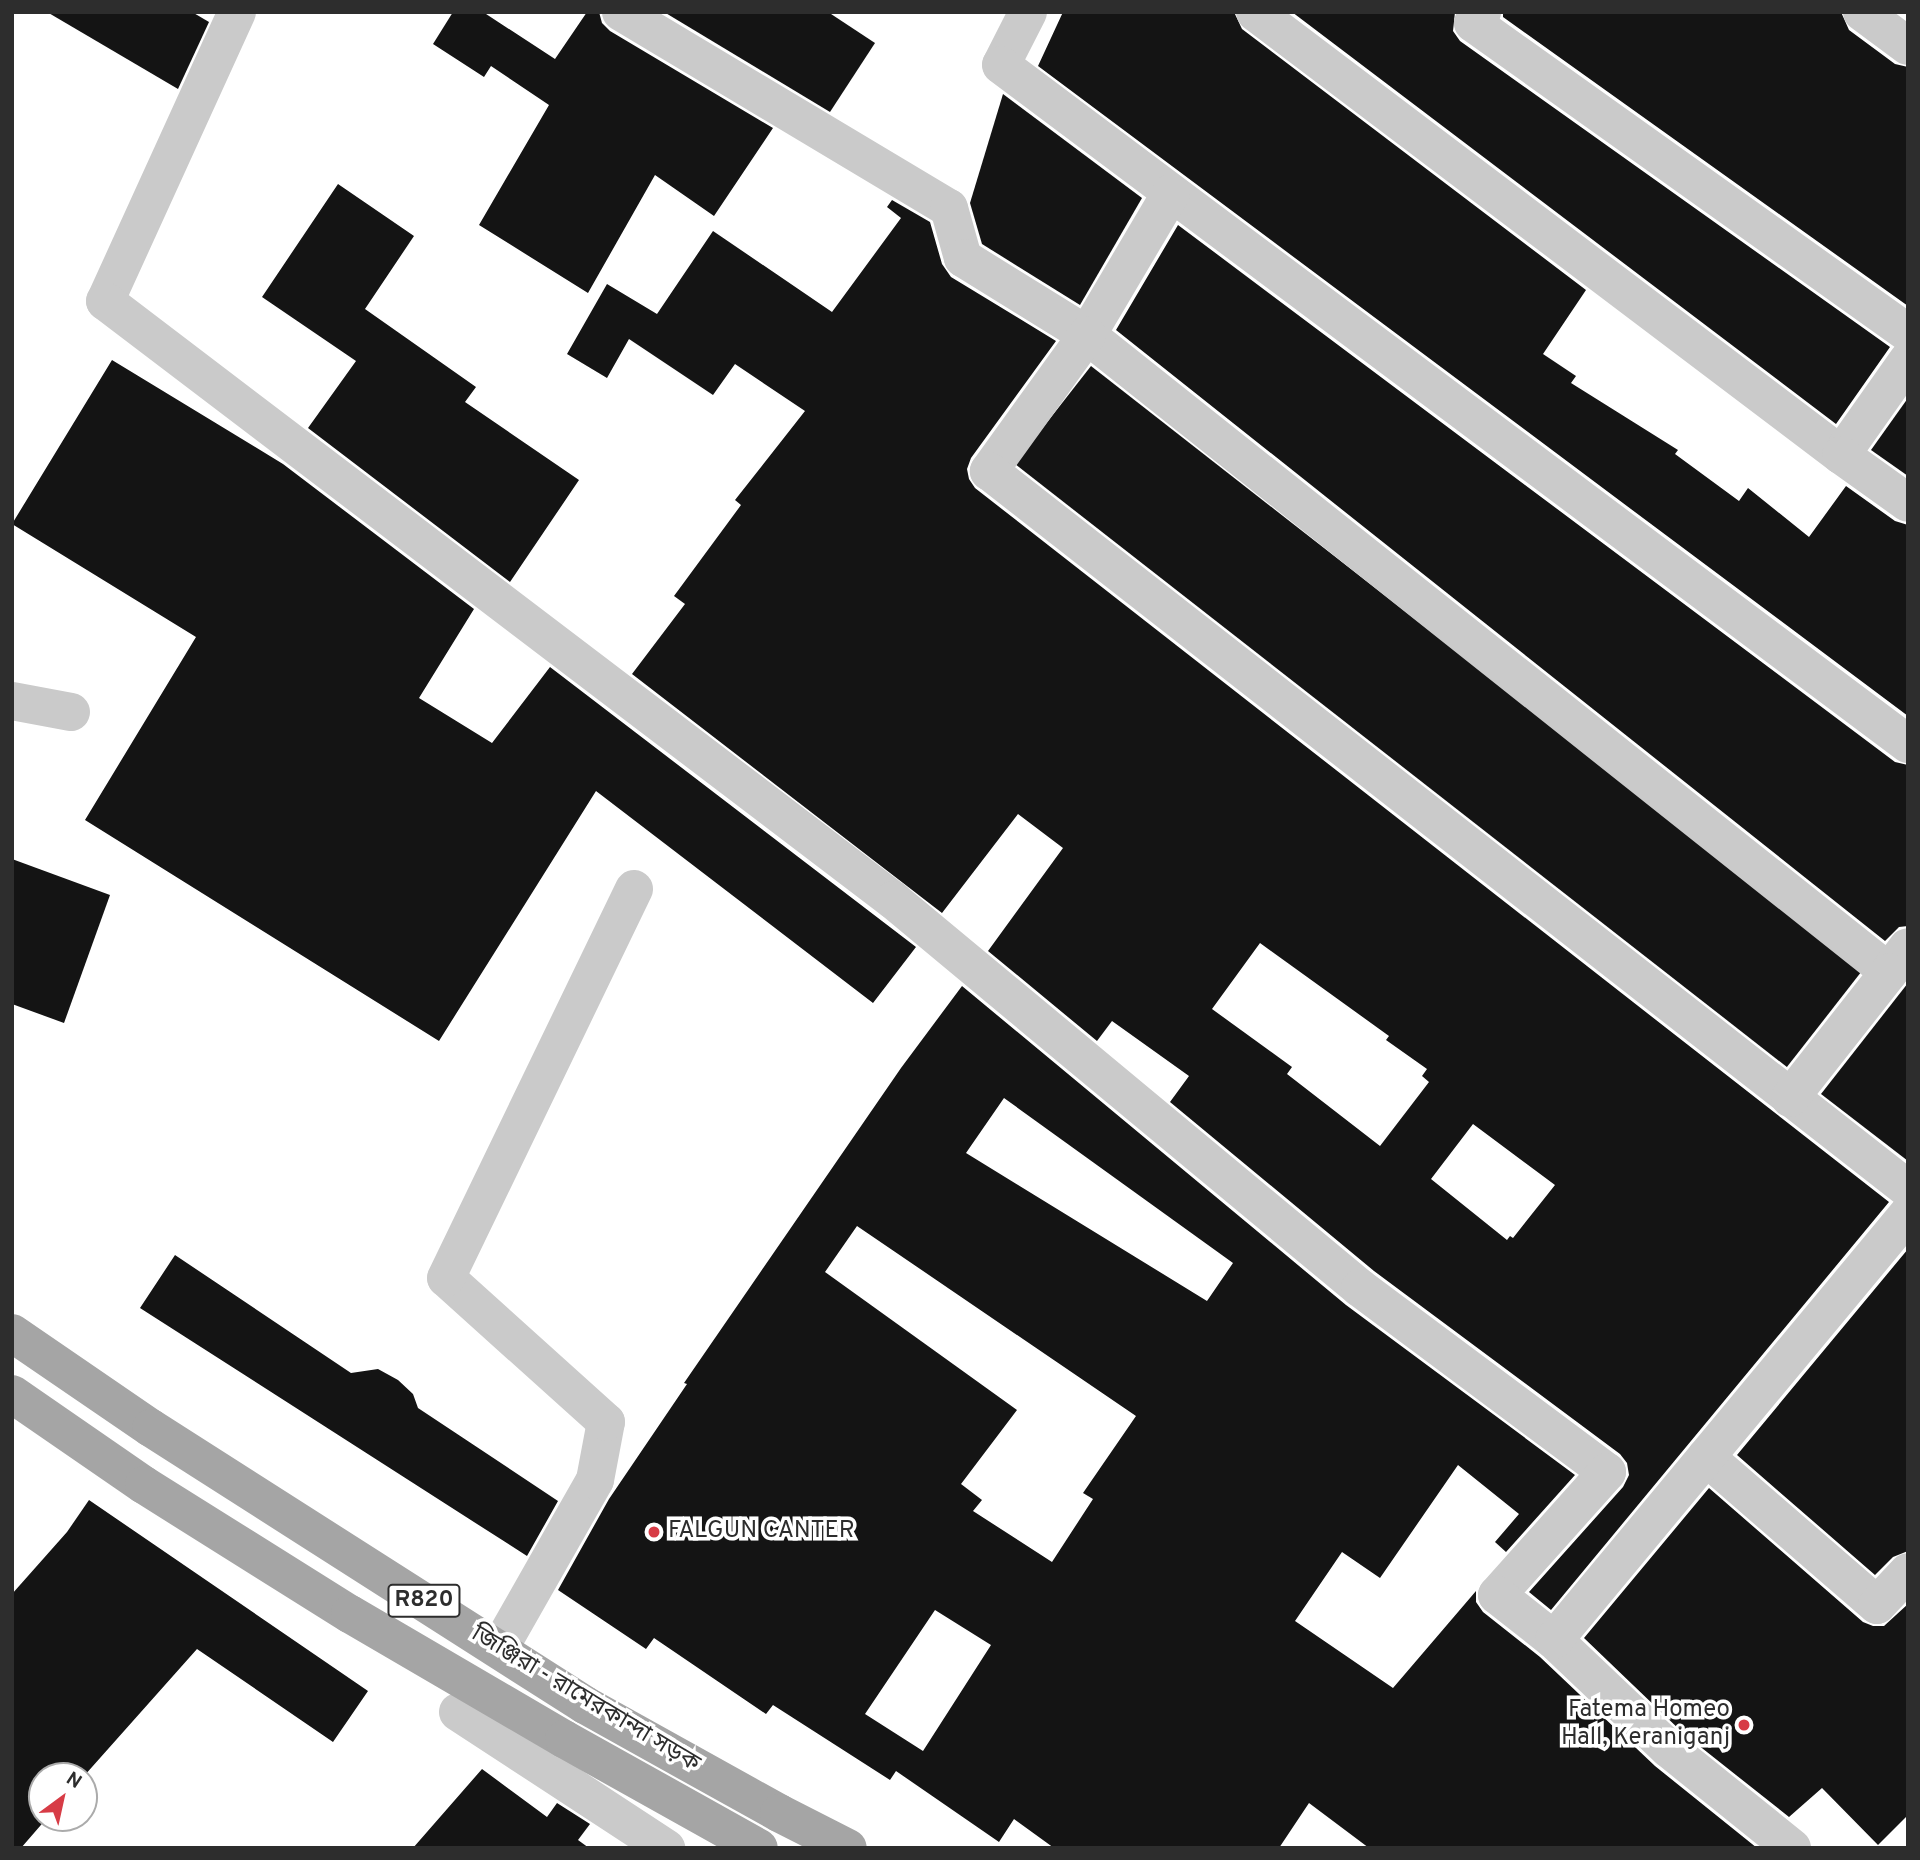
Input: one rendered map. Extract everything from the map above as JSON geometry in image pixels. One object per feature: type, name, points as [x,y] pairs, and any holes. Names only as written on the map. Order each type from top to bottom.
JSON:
[{"type":"main road","name":"জিঞ্জিরা - রামেরকান্দা সড়ক","points":[[12,1333],[151,1428],[585,1705],[848,1848]]},
{"type":"main road","name":"জিঞ্জিরা - রামেরকান্দা সড়ক","points":[[12,1394],[144,1485],[350,1614],[564,1739],[759,1848]]},
{"type":"street","points":[[237,12],[104,301],[893,900],[1360,1288],[1606,1472],[1497,1595],[1554,1640],[1669,1749],[1792,1848]]},
{"type":"street","points":[[621,12],[949,208],[963,258],[1087,335],[1898,960],[1790,1098]]},
{"type":"street","points":[[1028,12],[1000,65],[1908,744]]},
{"type":"street","points":[[1255,12],[1908,503]]},
{"type":"street","points":[[1482,12],[1474,23],[1908,333]]},
{"type":"street","points":[[1862,12],[1908,46]]},
{"type":"street","points":[[1171,193],[1087,335],[989,471],[1908,1189]]},
{"type":"street","points":[[1841,455],[1908,360]]},
{"type":"street","points":[[12,701],[71,712]]},
{"type":"street","points":[[499,1649],[595,1480],[606,1422],[446,1278],[634,889]]},
{"type":"street","points":[[1554,1640],[1908,1214]]},
{"type":"street","points":[[1706,1457],[1877,1605],[1908,1572]]},
{"type":"street","points":[[458,1712],[666,1848]]},
{"type":"building","points":[[47,12],[192,12],[209,22],[178,89]]},
{"type":"building","points":[[453,12],[483,12],[555,59],[587,12],[599,12],[602,23],[610,31],[773,128],[714,216],[655,175],[588,293],[479,225],[549,105],[491,66],[484,77],[433,44]]},
{"type":"building","points":[[664,12],[828,12],[875,43],[830,112]]},
{"type":"building","points":[[1063,12],[1234,12],[1242,29],[1586,290],[1543,354],[1576,376],[1571,383],[1678,450],[1675,454],[1739,501],[1748,488],[1809,537],[1846,486],[1895,521],[1908,525],[1908,716],[1038,66]]},
{"type":"building","points":[[1292,12],[1455,12],[1453,31],[1460,41],[1890,347],[1836,424]]},
{"type":"building","points":[[1503,12],[1841,12],[1849,30],[1895,64],[1908,67],[1908,306],[1503,17]]},
{"type":"building","points":[[1003,94],[1142,198],[1080,305],[982,244],[970,203]]},
{"type":"building","points":[[338,184],[414,236],[365,309],[476,387],[465,402],[579,480],[510,582],[308,428],[356,361],[262,297]]},
{"type":"building","points":[[892,200],[930,222],[942,264],[951,277],[1056,341],[971,458],[967,469],[975,488],[1889,1202],[1551,1610],[1529,1592],[1623,1487],[1629,1475],[1627,1463],[1620,1454],[1374,1271],[1170,1102],[1189,1076],[1112,1021],[1097,1041],[988,951],[1063,848],[1018,814],[942,913],[632,674],[685,604],[674,596],[741,505],[735,500],[805,411],[735,364],[713,395],[629,339],[607,378],[567,354],[607,284],[657,314],[713,231],[832,312],[901,218],[887,207]],"holes":[[[1260,943],[1389,1036],[1386,1040],[1427,1069],[1422,1076],[1429,1082],[1380,1146],[1287,1074],[1292,1067],[1212,1009]],[[1473,1124],[1555,1185],[1513,1238],[1510,1236],[1507,1240],[1431,1179]]]},
{"type":"building","points":[[1178,225],[1895,762],[1908,765],[1908,926],[1899,927],[1885,941],[1116,330]]},
{"type":"building","points":[[112,360],[283,464],[474,609],[419,698],[492,743],[550,667],[916,947],[873,1003],[596,791],[439,1041],[85,820],[196,637],[12,524]]},
{"type":"building","points":[[1091,366],[1863,969],[1787,1067],[1015,464]]},
{"type":"building","points":[[1908,398],[1908,476],[1871,450]]},
{"type":"building","points":[[12,859],[110,895],[64,1023],[12,1004]]},
{"type":"building","points":[[1908,983],[1908,1161],[1821,1094]]},
{"type":"building","points":[[962,986],[1346,1305],[1575,1475],[1506,1552],[1495,1542],[1519,1514],[1458,1465],[1380,1578],[1342,1552],[1295,1621],[1393,1688],[1476,1591],[1476,1602],[1483,1612],[1540,1657],[1655,1766],[1757,1848],[1369,1848],[1309,1803],[1279,1848],[1054,1848],[1014,1819],[999,1842],[896,1771],[890,1780],[773,1705],[766,1714],[654,1638],[646,1649],[558,1590],[609,1499],[687,1384],[684,1383],[901,1068]],"holes":[[[1004,1098],[1233,1263],[1207,1301],[966,1153]],[[857,1226],[1136,1416],[1083,1493],[1093,1499],[1052,1562],[973,1511],[982,1500],[961,1484],[1017,1410],[825,1272]],[[935,1610],[991,1645],[923,1751],[865,1714]]]},
{"type":"building","points":[[1908,1249],[1908,1551],[1893,1557],[1875,1575],[1737,1455]]},
{"type":"building","points":[[175,1255],[351,1373],[378,1369],[398,1380],[413,1394],[418,1408],[558,1501],[527,1556],[140,1308]]},
{"type":"building","points":[[1709,1488],[1863,1622],[1884,1626],[1908,1604],[1908,1815],[1878,1845],[1822,1788],[1789,1817],[1683,1733],[1584,1638]]},
{"type":"building","points":[[89,1500],[368,1691],[333,1742],[197,1649],[96,1762],[28,1762],[28,1832],[35,1832],[21,1848],[12,1848],[12,1594],[67,1532]]},
{"type":"building","points":[[482,1769],[547,1817],[557,1803],[590,1824],[578,1840],[589,1848],[413,1848]]},
{"type":"place","name":"FALGUN CANTER","points":[[654,1532]]},
{"type":"place","name":"Fatema Homeo Hall, Keraniganj","points":[[1744,1725]]}]
